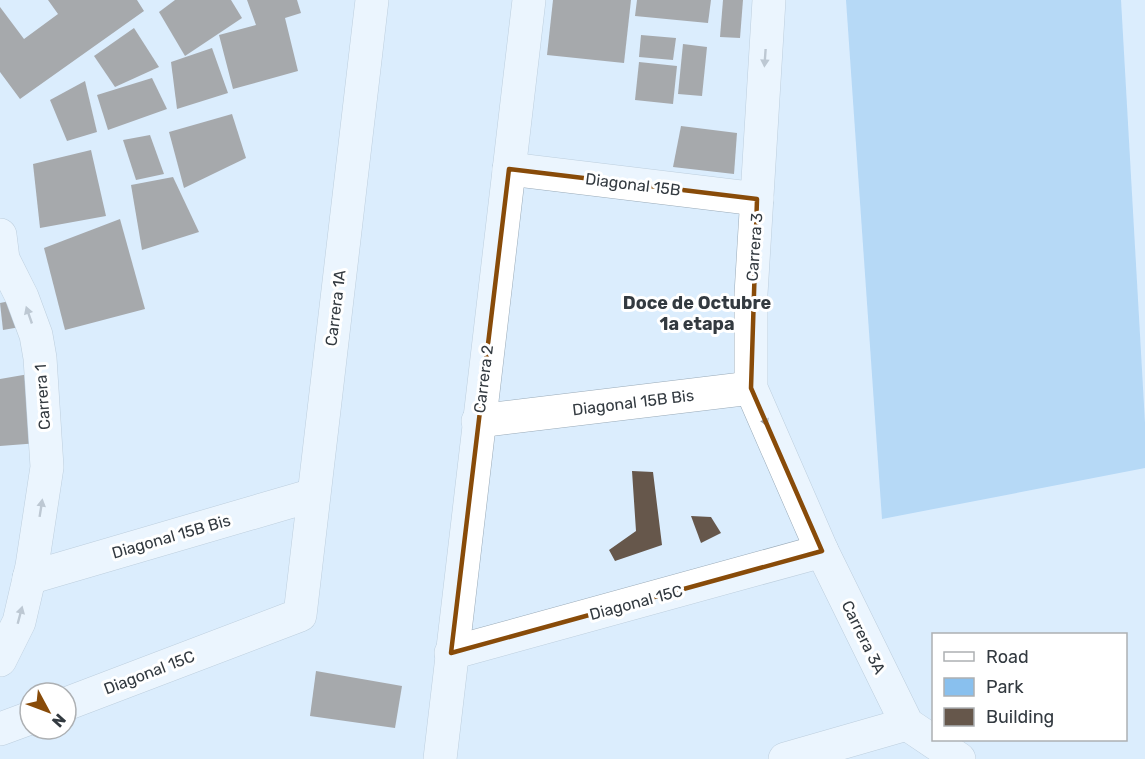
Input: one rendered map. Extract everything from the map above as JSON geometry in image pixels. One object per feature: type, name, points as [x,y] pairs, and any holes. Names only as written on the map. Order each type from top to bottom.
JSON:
[{"type":"street","name":"Carrera 1A","points":[[300,615],[372,0]]},
{"type":"street","name":"Carrera 2","points":[[440,759],[529,0]]},
{"type":"street","name":"Carrera 3","points":[[769,0],[751,294],[751,388],[822,551]]},
{"type":"street","name":"Diagonal 15B","points":[[509,169],[757,199]]},
{"type":"street","name":"Carrera 1","points":[[1,252],[22,297],[36,335],[40,358],[47,467],[30,572]]},
{"type":"street","name":"Diagonal 15B Bis","points":[[478,421],[751,388]]},
{"type":"street","name":"Diagonal 15B Bis","points":[[30,572],[313,495]]},
{"type":"street","name":"Diagonal 15C","points":[[451,653],[822,551]]},
{"type":"street","name":"Carrera 3A","points":[[822,551],[907,724]]},
{"type":"street","points":[[0,660],[19,622],[30,572]]},
{"type":"street","name":"Diagonal 15C","points":[[78,699],[300,615]]},
{"type":"street","points":[[0,729],[18,722]]},
{"type":"street","points":[[785,759],[907,724],[932,741]]},
{"type":"street","points":[[932,741],[959,759]]},
{"type":"highlighted area","points":[[509,169],[757,199],[751,388],[822,551],[451,653]]},
{"type":"green space","points":[[846,0],[1121,0],[1145,423],[1145,468],[882,519]]},
{"type":"building","points":[[48,0],[137,0],[144,11],[20,99],[0,72],[0,7],[24,39],[58,14]]},
{"type":"building","points":[[175,0],[231,0],[242,18],[185,56],[159,12]]},
{"type":"building","points":[[247,0],[297,0],[301,13],[285,18],[298,71],[233,89],[219,35],[256,25]]},
{"type":"building","points":[[553,0],[631,0],[624,63],[547,55]]},
{"type":"building","points":[[637,0],[711,0],[708,23],[635,16]]},
{"type":"building","points":[[723,0],[743,0],[740,38],[720,37]]},
{"type":"building","points":[[134,28],[159,67],[115,87],[94,56]]},
{"type":"building","points":[[641,35],[676,38],[673,60],[639,57]]},
{"type":"building","points":[[683,44],[707,47],[702,96],[678,94]]},
{"type":"building","points":[[212,48],[228,93],[177,109],[171,62]]},
{"type":"building","points":[[639,62],[677,66],[673,104],[635,100]]},
{"type":"building","points":[[152,78],[167,109],[108,130],[97,95]]},
{"type":"building","points":[[85,81],[97,132],[67,141],[50,100]]},
{"type":"building","points":[[232,114],[246,158],[184,188],[169,132]]},
{"type":"building","points":[[681,126],[737,133],[734,174],[673,167]]},
{"type":"building","points":[[150,135],[164,174],[136,180],[123,140]]},
{"type":"building","points":[[91,150],[106,216],[40,228],[33,164]]},
{"type":"building","points":[[173,177],[199,232],[142,250],[131,185]]},
{"type":"building","points":[[120,219],[145,309],[65,330],[44,248]]},
{"type":"building","points":[[20,299],[26,326],[3,330],[0,303]]},
{"type":"building","points":[[29,374],[39,443],[0,446],[0,379]]},
{"type":"building","points":[[632,471],[653,472],[662,545],[615,561],[609,550],[636,531]]},
{"type":"building","points":[[691,516],[711,517],[721,533],[701,543]]},
{"type":"building","points":[[316,671],[402,686],[395,728],[310,716]]},
{"type":"district","name":"Doce de Octubre 1a etapa","points":[[697,313]]}]
